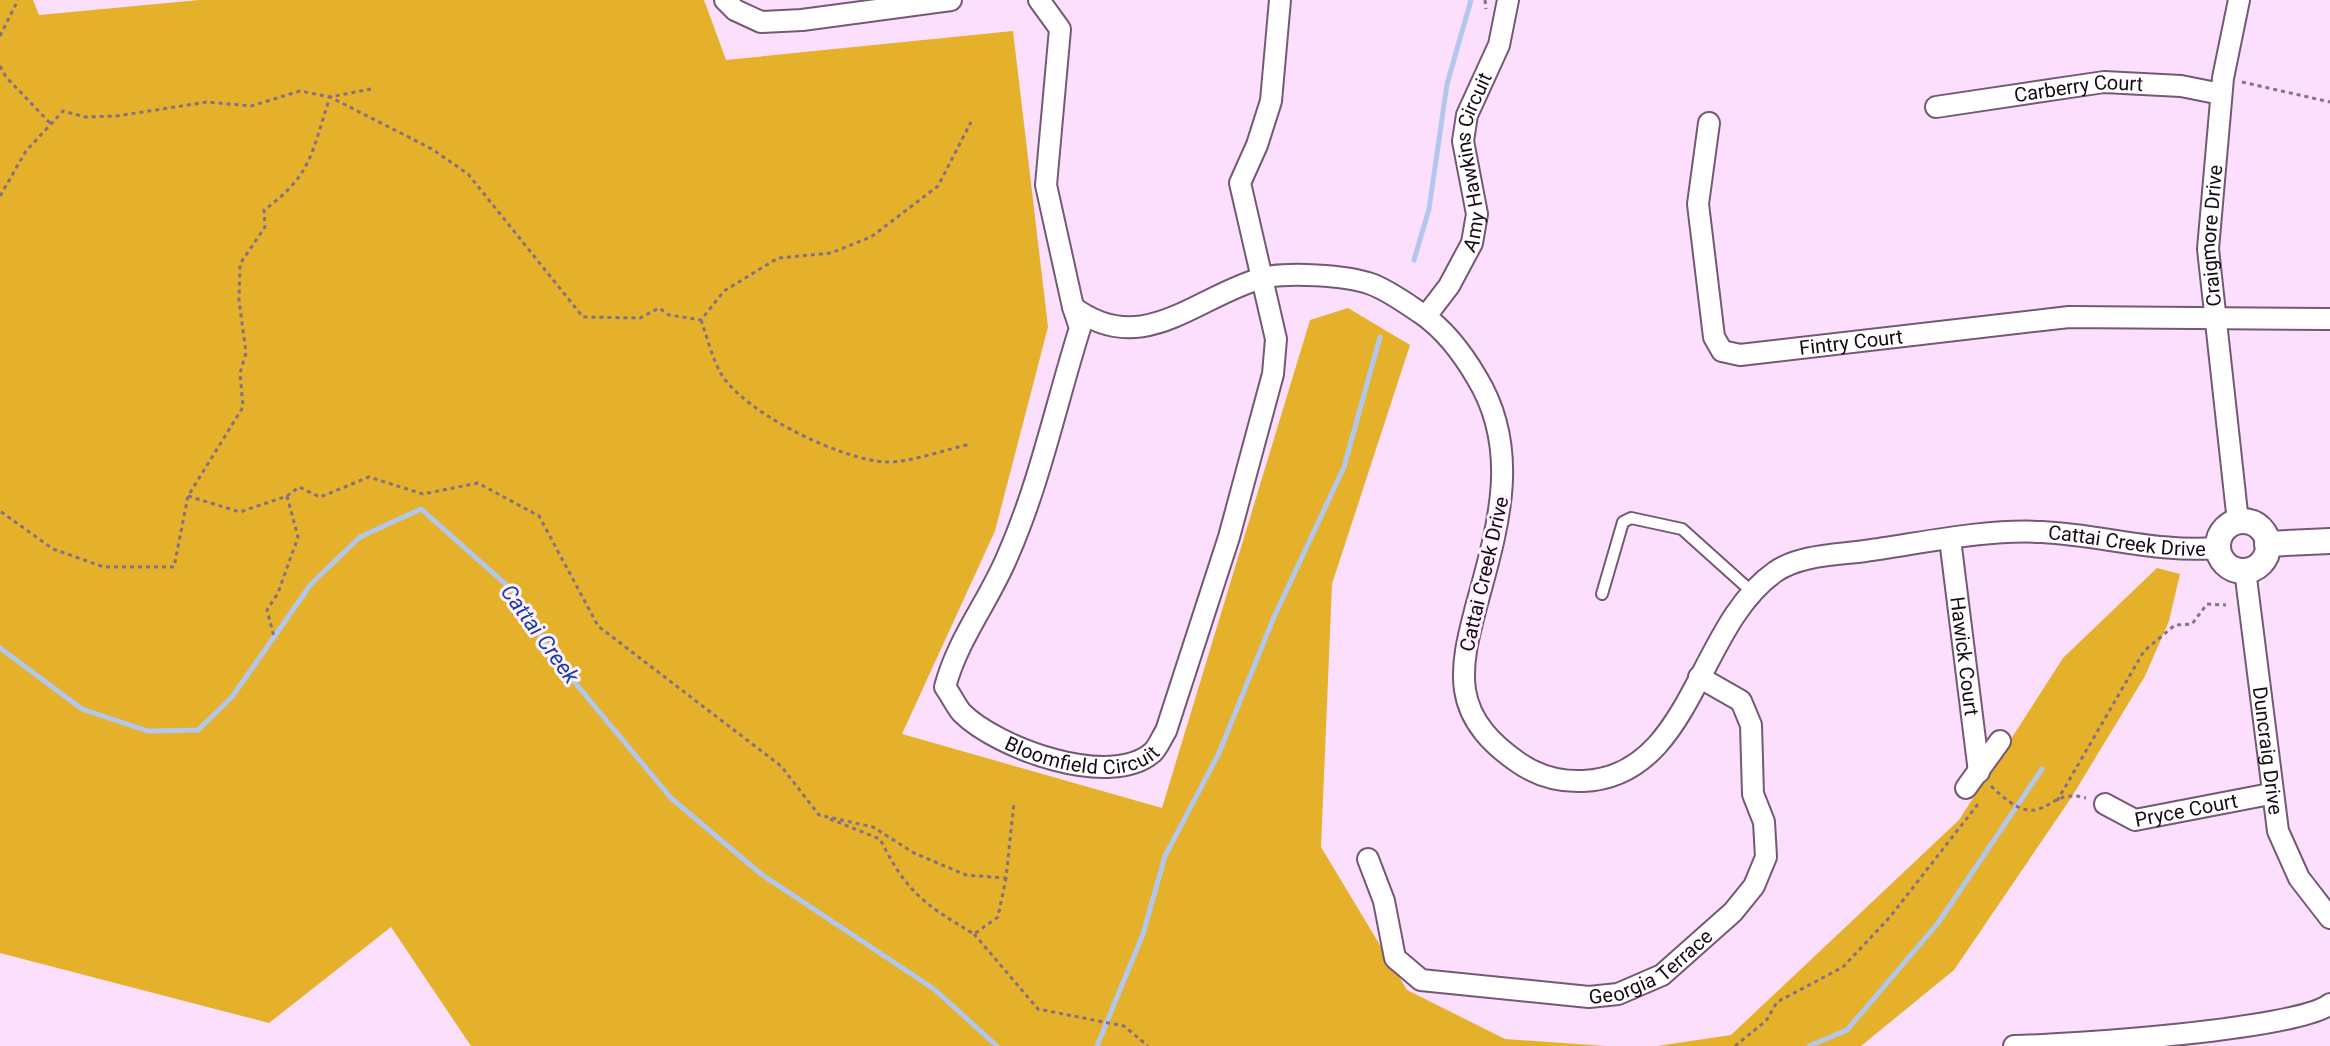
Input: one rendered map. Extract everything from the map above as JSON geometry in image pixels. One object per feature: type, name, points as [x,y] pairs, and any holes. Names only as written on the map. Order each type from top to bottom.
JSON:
[{"type":"street","points":[[725,0],[735,10],[761,22],[802,20],[951,0]]},
{"type":"street","points":[[1039,0],[1060,29],[1046,185],[1073,307]]},
{"type":"street","points":[[1261,279],[1240,183],[1257,145],[1271,101],[1280,0]]},
{"type":"street","name":"Amy Hawkins Circuit","points":[[1426,316],[1449,286],[1472,243],[1477,214],[1463,141],[1467,115],[1499,45],[1508,0]]},
{"type":"street","name":"Craigmore Drive","points":[[2238,522],[2208,249],[2222,86],[2239,0]]},
{"type":"street","name":"Carberry Court","points":[[1936,107],[2104,82],[2222,86]]},
{"type":"street","name":"Fintry Court","points":[[1709,123],[1698,204],[1714,337],[1722,351],[1740,355],[2069,317],[2214,316]]},
{"type":"street","name":"Cattai Creek Drive","points":[[1073,307],[1095,324],[1139,327],[1164,322],[1261,279],[1292,274],[1370,284],[1426,316],[1463,353],[1491,400],[1501,441],[1504,483],[1500,522],[1464,663],[1465,693],[1478,726],[1501,750],[1532,772],[1568,781],[1598,780],[1626,772],[1653,752],[1751,591],[1779,569],[1811,559],[1950,539],[2044,532],[2177,551],[2219,548]]},
{"type":"street","name":"Bloomfield Circuit","points":[[1073,307],[1080,328],[1031,492],[1007,557],[952,660],[945,687],[963,714],[997,735],[1064,763],[1106,767],[1129,764],[1153,752],[1166,731],[1229,537],[1273,374],[1276,339],[1261,279]]},
{"type":"street","points":[[2214,316],[2330,319]]},
{"type":"street","points":[[2238,522],[2254,523],[2262,529],[2267,544],[2261,563],[2245,570],[2225,563],[2219,548],[2227,527],[2238,522]]},
{"type":"street","name":"Hawick Court","points":[[1950,539],[1977,781]]},
{"type":"street","points":[[2267,544],[2330,541]]},
{"type":"street","name":"Duncraig Drive","points":[[2245,570],[2270,794],[2287,855],[2330,918]]},
{"type":"street","name":"Georgia Terrace","points":[[1368,859],[1384,901],[1395,958],[1421,980],[1589,997],[1618,994],[1662,975],[1733,912],[1754,886],[1766,857],[1764,822],[1753,794],[1751,725],[1741,701],[1699,677]]},
{"type":"street","points":[[1977,781],[2000,741]]},
{"type":"street","name":"Pryce Court","points":[[2105,804],[2135,820],[2270,794]]},
{"type":"street","points":[[2014,1046],[2125,1043],[2288,1019],[2330,1004]]},
{"type":"lane","points":[[1602,594],[1623,522],[1631,518],[1682,529],[1751,591]]},
{"type":"path","points":[[0,36],[18,0]]},
{"type":"path","points":[[0,66],[6,77],[50,123]]},
{"type":"path","points":[[2222,86],[2330,102]]},
{"type":"path","points":[[330,97],[371,89]]},
{"type":"path","points":[[0,196],[26,151],[63,111],[85,117],[117,116],[207,102],[251,106],[300,91],[330,97],[432,149],[468,174],[583,317],[640,318],[659,308],[669,315],[701,320]]},
{"type":"path","points":[[0,511],[53,549],[104,567],[174,567],[188,496],[243,407],[240,373],[246,353],[239,300],[240,264],[265,227],[264,210],[287,193],[312,160],[330,97]]},
{"type":"path","points":[[701,320],[724,291],[778,258],[831,253],[871,237],[938,186],[971,122]]},
{"type":"path","points":[[701,320],[721,373],[741,396],[768,415],[831,448],[886,462],[971,444]]},
{"type":"path","points":[[188,496],[240,512],[287,496],[299,487],[320,497],[369,477],[423,494],[478,483],[539,516],[598,626],[781,766],[819,815],[880,839],[897,873],[921,903],[974,934],[1038,1009],[1124,1026],[1148,1046]]},
{"type":"path","points":[[274,637],[267,610],[278,593],[298,537],[287,496]]},
{"type":"path","points":[[2057,801],[2144,651],[2175,625],[2192,624],[2207,604],[2226,605]]},
{"type":"path","points":[[1735,1046],[1766,1021],[1777,1002],[1843,967],[1890,917],[1977,781],[1991,787],[2023,811],[2037,813],[2057,801],[2079,796],[2105,804]]},
{"type":"path","points":[[974,934],[998,917],[1006,878],[1014,802]]},
{"type":"path","points":[[819,815],[873,827],[914,853],[966,875],[1006,878]]},
{"type":"shaded area","points":[[0,0],[33,0],[39,15],[199,0],[704,0],[726,60],[1013,31],[1048,327],[995,531],[902,734],[1162,808],[1310,320],[1348,308],[1410,345],[1332,584],[1321,847],[1407,990],[1505,1039],[1606,1046],[471,1046],[391,927],[269,1023],[0,953]]},
{"type":"shaded area","points":[[2157,568],[2180,574],[2169,621],[2145,676],[2071,798],[1954,970],[1861,1046],[1657,1046],[1731,1035],[1959,820],[2063,658]]},
{"type":"waterway","points":[[1414,260],[1429,209],[1447,84],[1471,0]]},
{"type":"waterway","points":[[1097,1046],[1143,934],[1165,856],[1219,753],[1274,617],[1344,467],[1380,337]]},
{"type":"waterway","name":"Cattai Creek","points":[[0,648],[82,709],[148,731],[198,730],[232,697],[311,584],[360,537],[421,509],[511,589],[552,655],[671,798],[761,874],[934,989],[997,1046]]},
{"type":"waterway","points":[[1809,1046],[1847,1030],[1938,923],[2042,769]]}]
